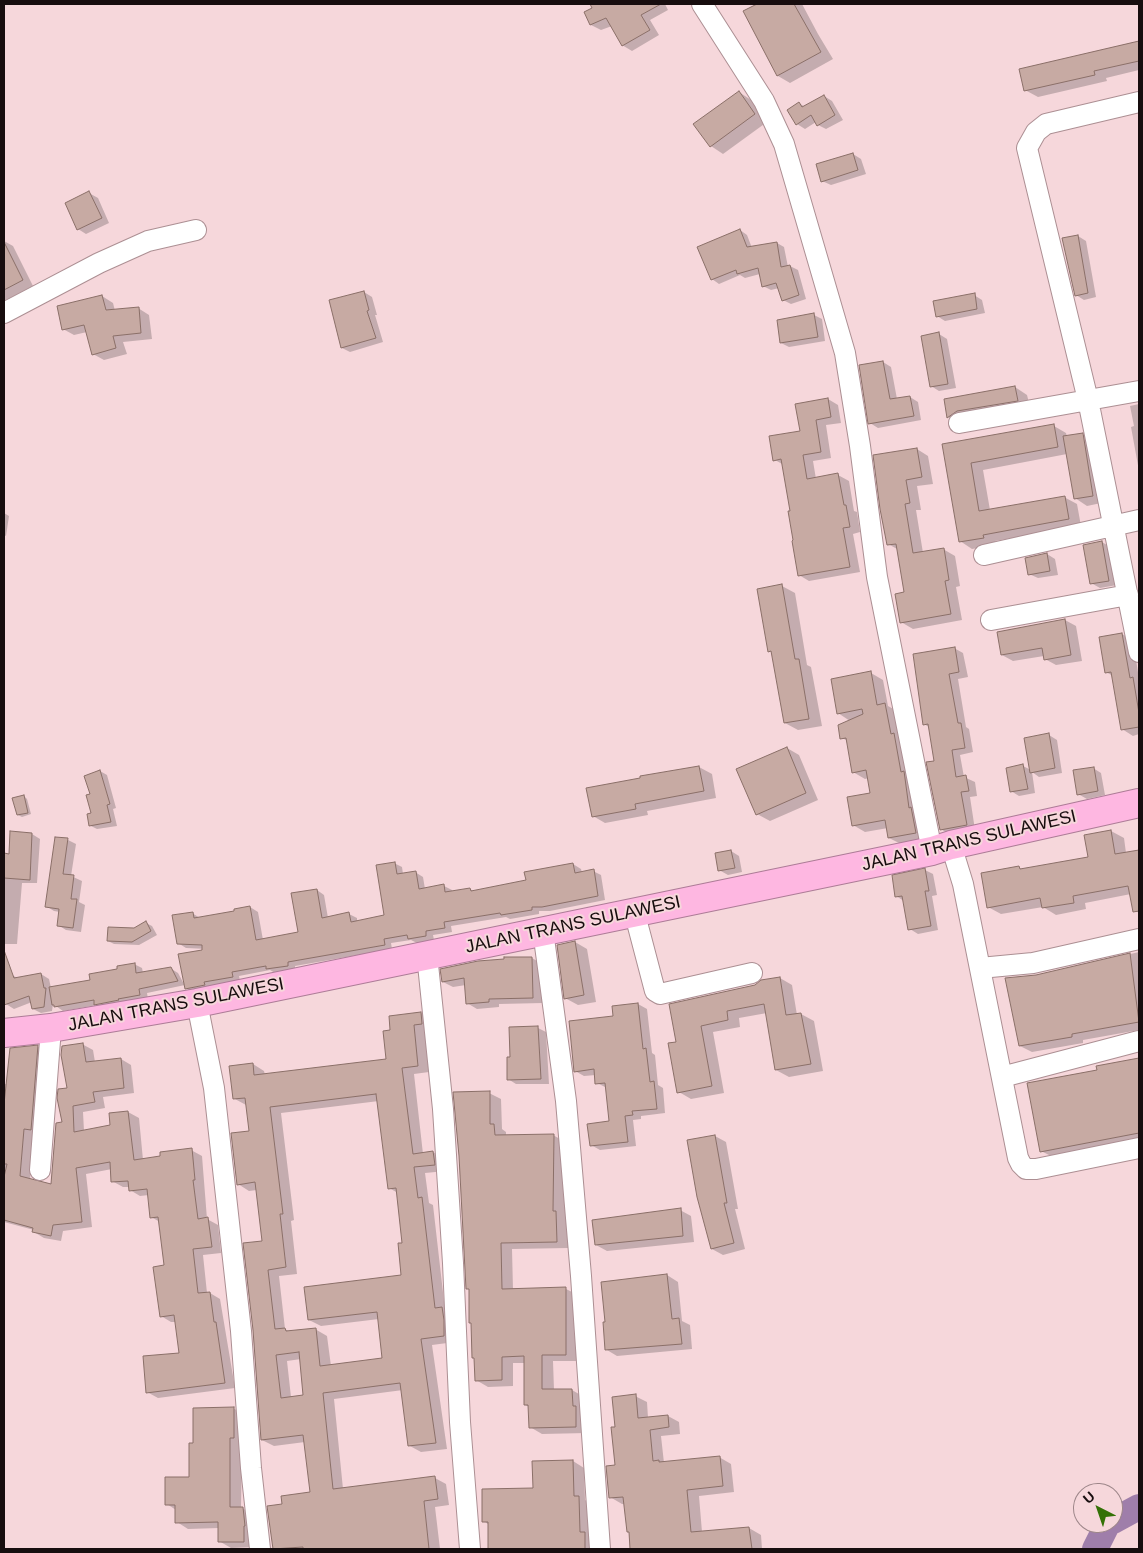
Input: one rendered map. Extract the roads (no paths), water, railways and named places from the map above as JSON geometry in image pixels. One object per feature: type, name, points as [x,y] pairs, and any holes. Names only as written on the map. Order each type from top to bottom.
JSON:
[{"type":"highway","name":"JALAN TRANS SULAWESI","points":[[4,1033],[50,1028],[197,1002],[942,848],[1139,803]]},
{"type":"street","points":[[702,4],[764,101],[784,144],[845,353],[860,446],[877,577],[942,848],[962,884],[1018,1158],[1026,1169],[1036,1169],[1139,1148]]},
{"type":"street","points":[[1139,102],[1046,124],[1036,132],[1027,148],[1088,400],[1139,652]]},
{"type":"street","points":[[4,313],[99,263],[148,241],[196,230]]},
{"type":"street","points":[[959,423],[1139,391]]},
{"type":"street","points":[[984,555],[1139,520]]},
{"type":"street","points":[[991,620],[1128,595]]},
{"type":"street","points":[[634,911],[655,991],[660,994],[752,973]]},
{"type":"street","points":[[543,931],[566,1101],[581,1276],[600,1549]]},
{"type":"street","points":[[980,968],[1033,962],[1139,939]]},
{"type":"street","points":[[427,955],[443,1109],[453,1263],[460,1422],[470,1549]]},
{"type":"street","points":[[197,1002],[214,1088],[241,1331],[251,1468],[260,1549]]},
{"type":"street","points":[[40,1170],[50,1028]]},
{"type":"street","points":[[1002,1077],[1139,1041]]},
{"type":"waterway","points":[[1123,1516],[1139,1507]]},
{"type":"waterway","points":[[1095,1549],[1103,1533]]}]
